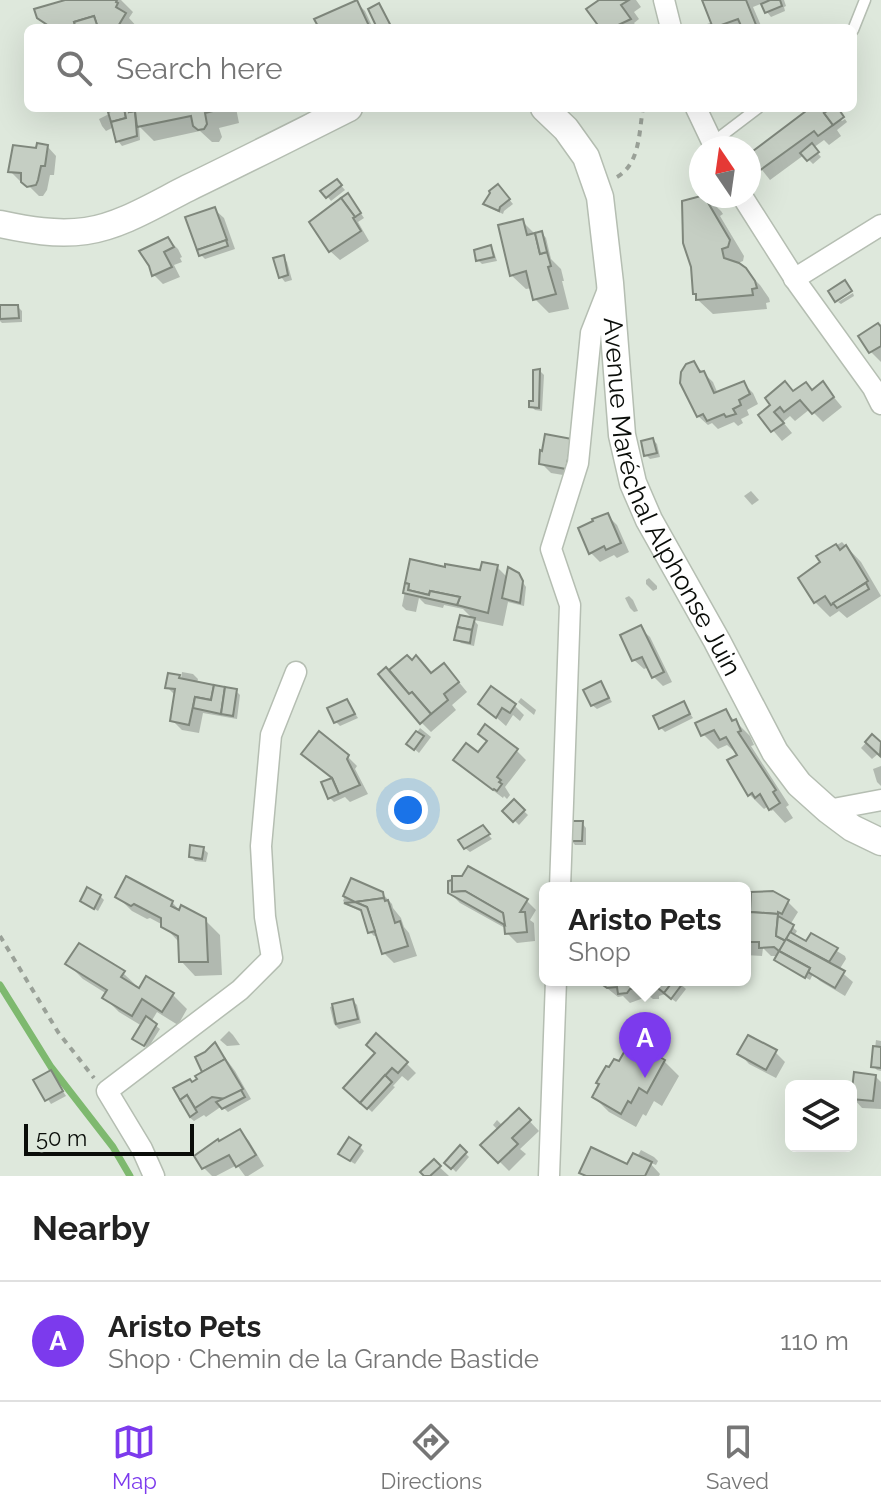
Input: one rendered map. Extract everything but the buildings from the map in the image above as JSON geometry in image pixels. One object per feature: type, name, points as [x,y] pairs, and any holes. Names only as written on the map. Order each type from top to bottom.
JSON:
[{"type":"main road","points":[[0,224],[58,233],[88,231],[118,222],[341,112]]},
{"type":"main road","name":"Avenue Maréchal Alphonse Juin","points":[[548,112],[566,129],[586,157],[600,197],[622,435],[633,483],[649,520],[775,752],[799,784],[828,810],[852,828],[881,842]]},
{"type":"street","points":[[664,0],[670,24]]},
{"type":"street","points":[[698,112],[710,136]]},
{"type":"street","points":[[750,208],[794,279],[873,388],[881,404]]},
{"type":"street","points":[[794,279],[881,225]]},
{"type":"street","points":[[560,882],[570,605],[551,549],[578,463],[591,333],[610,283]]},
{"type":"street","points":[[154,1176],[142,1149],[107,1091],[240,990],[272,958],[265,917],[262,830],[271,735],[296,672]]},
{"type":"street","points":[[828,810],[881,800]]},
{"type":"street","points":[[549,1176],[556,986]]},
{"type":"lane","points":[[855,24],[865,0]]},
{"type":"lane","points":[[725,136],[753,112]]},
{"type":"path","points":[[611,181],[627,171],[636,151],[642,112]]},
{"type":"path","points":[[0,936],[58,1032],[89,1074],[107,1091]]},
{"type":"waterway","points":[[0,985],[51,1067],[113,1147],[130,1176]]},
{"type":"place","name":"Aristo Pets","points":[[645,1078]]}]
